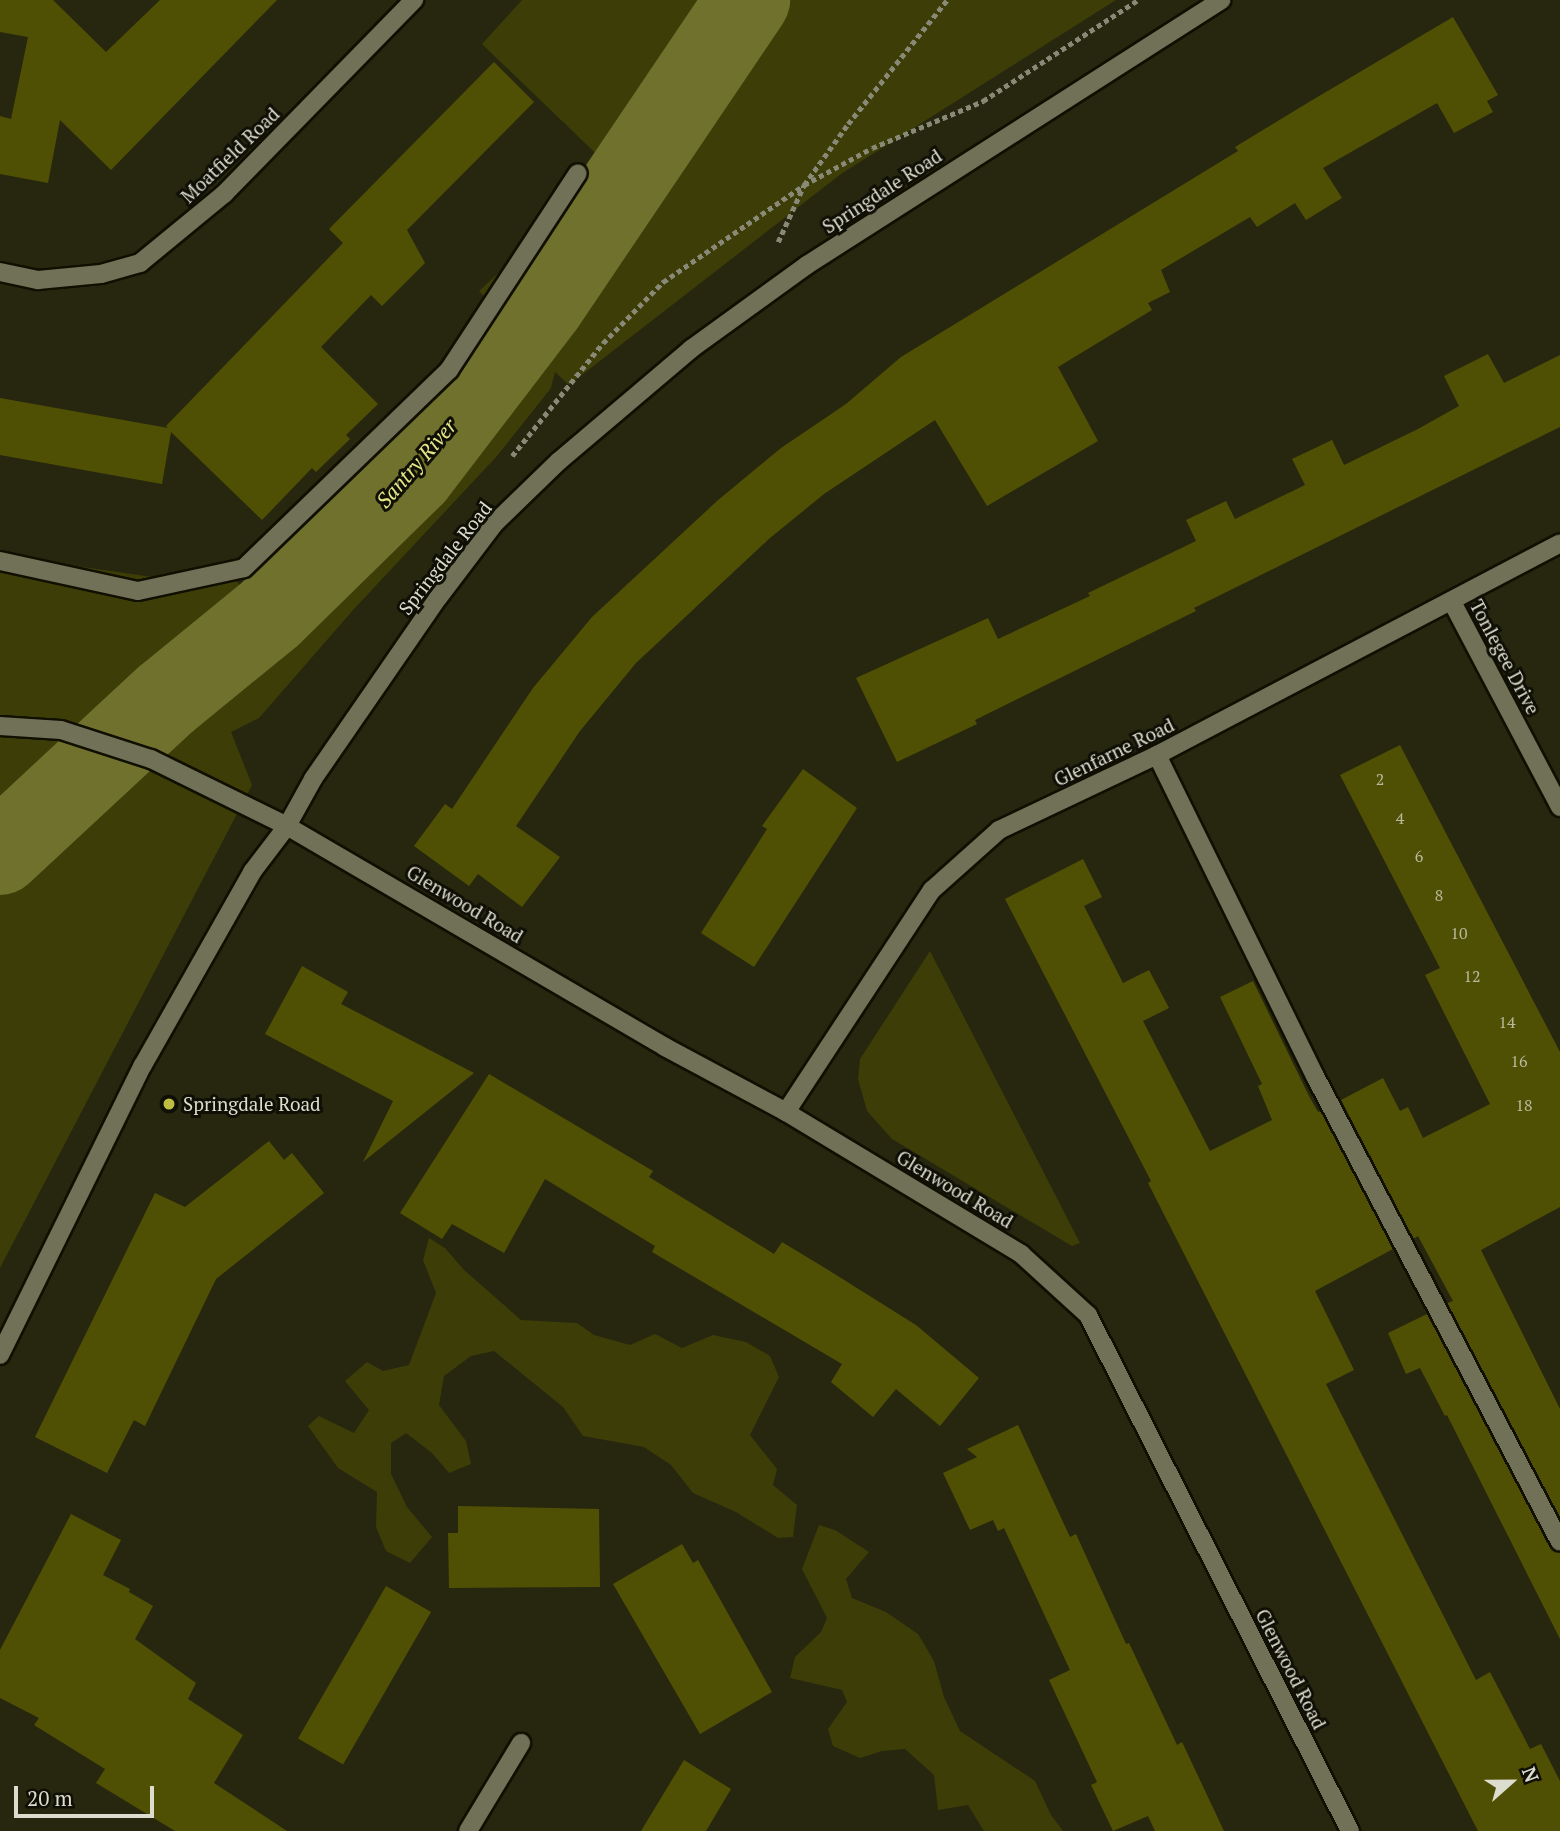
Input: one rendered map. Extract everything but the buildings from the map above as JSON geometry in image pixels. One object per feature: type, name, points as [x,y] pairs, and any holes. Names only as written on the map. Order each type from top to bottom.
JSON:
[{"type":"street","name":"Moatfield Road","points":[[0,272],[38,280],[102,274],[139,263],[224,194],[414,0]]},
{"type":"street","name":"Springdale Road","points":[[0,1356],[143,1065],[252,872],[287,826],[337,745],[438,598],[495,523],[559,461],[691,349],[783,283],[1090,81],[1221,0]]},
{"type":"street","points":[[0,561],[138,591],[244,568],[449,370],[578,173]]},
{"type":"street","name":"Glenfarne Road","points":[[786,1112],[932,890],[999,830],[1157,755],[1560,543]]},
{"type":"street","name":"Tonlegee Drive","points":[[1452,602],[1560,807]]},
{"type":"street","name":"Glenwood Road","points":[[0,726],[61,730],[151,759],[287,826],[665,1046],[786,1112],[1021,1254],[1088,1315],[1350,1831]]},
{"type":"street","points":[[1157,755],[1315,1076],[1560,1542]]},
{"type":"street","points":[[468,1831],[521,1743]]},
{"type":"path","points":[[783,283],[773,253],[804,185],[848,124],[947,0]]},
{"type":"path","points":[[585,365],[663,282],[804,185],[872,148],[983,101],[1138,0]]},
{"type":"shaded area","points":[[522,0],[1116,0],[841,174],[569,385],[555,372],[551,388],[497,456],[354,609],[259,718],[231,732],[252,785],[0,1268],[0,555],[166,579],[233,577],[246,592],[428,410],[506,320],[479,291],[612,169],[482,44]]},
{"type":"shaded area","points":[[930,951],[1080,1243],[1072,1246],[892,1139],[867,1111],[858,1079],[860,1059]]},
{"type":"shaded area","points":[[429,1238],[445,1248],[464,1270],[521,1320],[577,1323],[594,1335],[630,1345],[655,1334],[682,1348],[713,1335],[746,1342],[770,1356],[779,1377],[750,1435],[777,1469],[773,1485],[797,1505],[793,1537],[778,1538],[736,1512],[693,1493],[671,1465],[644,1447],[583,1436],[563,1407],[494,1351],[471,1356],[444,1376],[439,1405],[466,1441],[471,1464],[449,1473],[432,1453],[406,1433],[391,1443],[391,1474],[407,1507],[432,1537],[410,1563],[386,1551],[376,1527],[377,1492],[338,1468],[308,1426],[319,1416],[354,1433],[369,1410],[345,1381],[367,1362],[383,1371],[409,1365],[436,1293],[423,1260]]},
{"type":"shaded area","points":[[819,1525],[835,1530],[869,1552],[846,1579],[852,1598],[886,1612],[918,1634],[934,1661],[944,1697],[960,1731],[1035,1781],[1051,1815],[1063,1831],[984,1831],[968,1805],[938,1810],[934,1775],[905,1749],[882,1751],[860,1758],[833,1746],[828,1729],[847,1702],[842,1690],[790,1678],[795,1657],[821,1632],[827,1618],[802,1569]]},
{"type":"waterway","name":"Santry River","points":[[0,853],[166,699],[270,614],[413,474],[543,304],[748,0]]},
{"type":"place","name":"Springdale Road","points":[[169,1104]]}]
